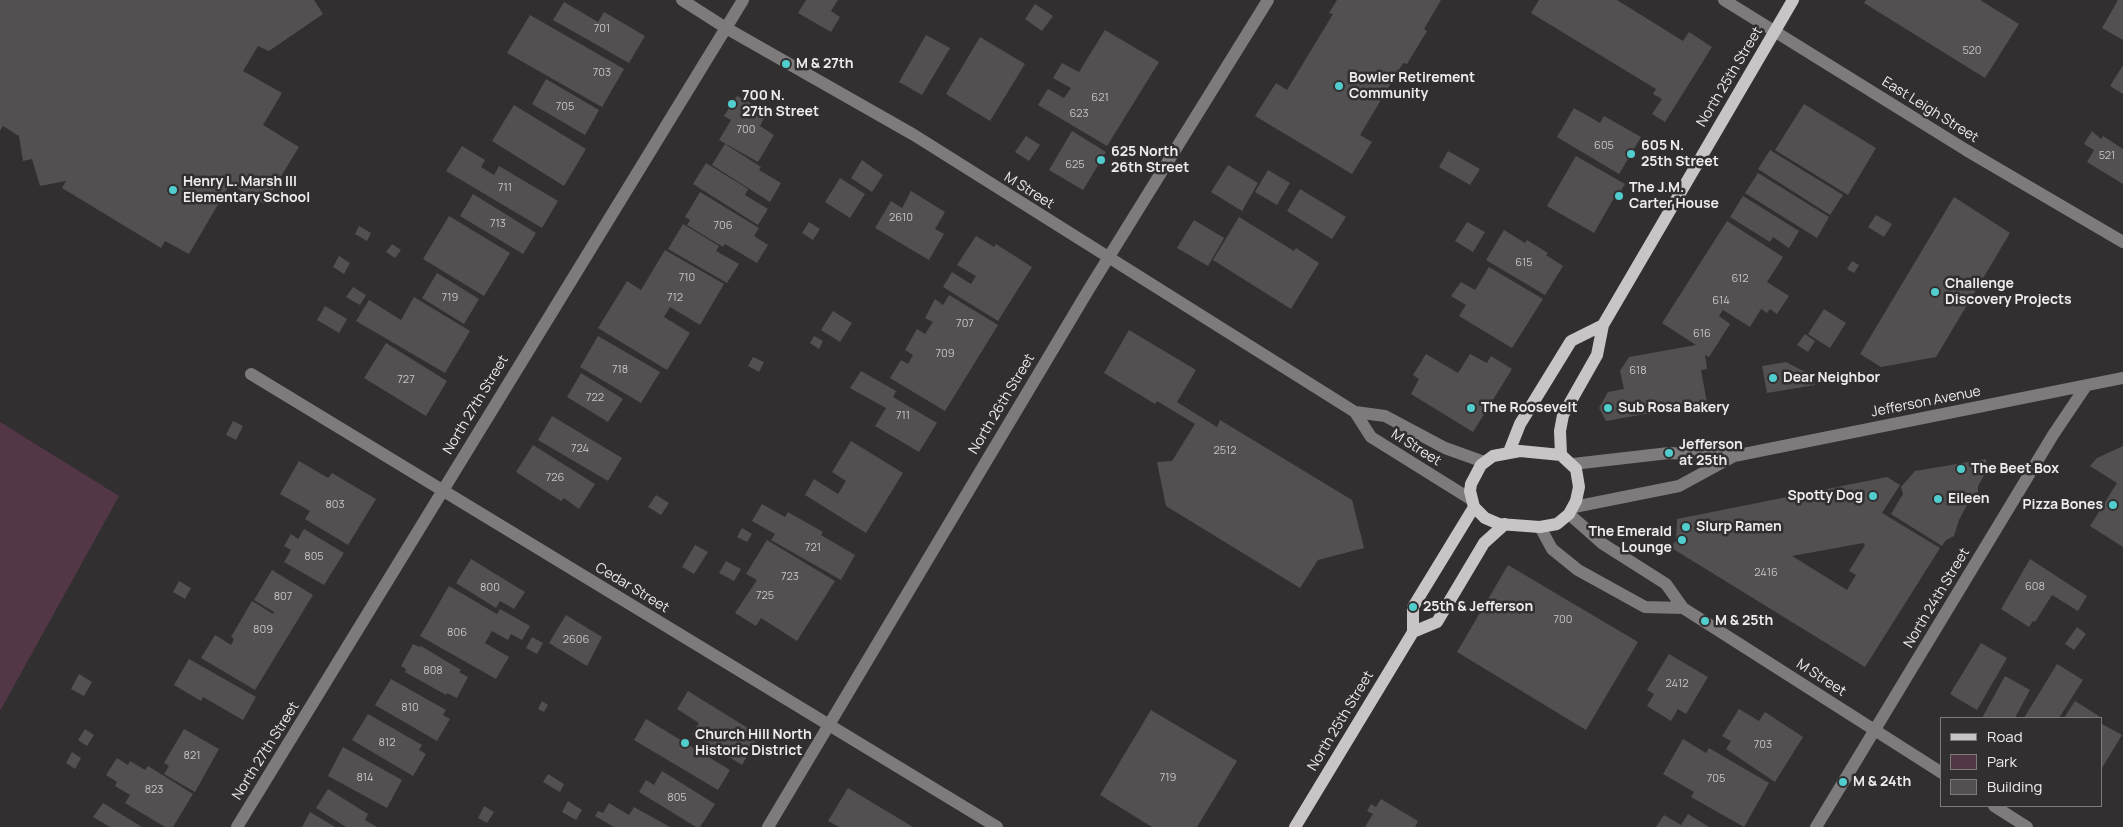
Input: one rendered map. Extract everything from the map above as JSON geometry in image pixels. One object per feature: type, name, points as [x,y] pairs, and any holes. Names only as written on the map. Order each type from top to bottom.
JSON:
[{"type":"main road","name":"North 25th Street","points":[[1561,455],[1560,431],[1563,415],[1597,355],[1603,325],[1793,0]]},
{"type":"main road","points":[[1509,452],[1520,424],[1571,342],[1603,325]]},
{"type":"main road","points":[[1509,452],[1536,452],[1561,455],[1573,464],[1579,487],[1571,511],[1558,524],[1540,527],[1505,524],[1484,518],[1473,503],[1470,491],[1473,477],[1484,462],[1493,456],[1509,452]]},
{"type":"main road","points":[[1473,503],[1413,607],[1413,632],[1438,622],[1484,543],[1505,524]]},
{"type":"main road","name":"North 25th Street","points":[[1295,827],[1413,632]]},
{"type":"street","name":"M Street","points":[[682,0],[726,28],[914,136],[1355,412],[1385,416],[1445,448],[1484,462]]},
{"type":"street","name":"North 27th Street","points":[[237,827],[743,0]]},
{"type":"street","name":"North 26th Street","points":[[768,827],[982,466],[1268,0]]},
{"type":"street","name":"East Leigh Street","points":[[1724,0],[1966,150],[2123,242]]},
{"type":"street","name":"Cedar Street","points":[[251,374],[998,827]]},
{"type":"street","name":"Jefferson Avenue","points":[[1573,464],[1669,453],[1734,456],[2123,378]]},
{"type":"street","name":"North 24th Street","points":[[1816,827],[2053,435],[2086,386]]},
{"type":"street","name":"M Street","points":[[1355,412],[1371,437],[1473,503]]},
{"type":"street","name":"Jefferson Avenue","points":[[1571,511],[1679,486],[1734,456]]},
{"type":"street","name":"M Street","points":[[1571,511],[1602,544],[1666,584],[1683,608],[1940,772]]},
{"type":"street","points":[[1540,527],[1552,549],[1578,570],[1644,607],[1683,608]]},
{"type":"street","points":[[1996,807],[2027,827]]},
{"type":"green space","points":[[0,422],[119,496],[0,711]]},
{"type":"building","name":"Henry L. Marsh III Elementary School","points":[[0,0],[314,0],[323,14],[269,51],[258,46],[243,71],[282,93],[263,125],[299,147],[264,204],[230,184],[189,254],[165,241],[161,248],[62,188],[66,181],[40,186],[32,159],[23,161],[19,136],[3,126],[0,131]]},
{"type":"building","points":[[806,0],[838,0],[831,11],[840,17],[831,32],[798,13]]},
{"type":"building","name":"Bowler Retirement Community","points":[[1337,0],[1441,0],[1424,29],[1427,31],[1407,64],[1403,63],[1360,135],[1372,142],[1352,174],[1255,116],[1276,83],[1287,90],[1333,14],[1329,13]]},
{"type":"building","points":[[1539,0],[1617,0],[1683,41],[1689,32],[1712,47],[1665,122],[1652,114],[1662,99],[1653,94],[1656,89],[1531,13]]},
{"type":"building","points":[[1866,0],[1980,0],[2019,24],[1985,78],[1864,3]]},
{"type":"building","points":[[2118,0],[2123,0],[2123,40],[2102,28]]},
{"type":"building","points":[[564,2],[598,22],[604,12],[645,36],[629,63],[553,20]]},
{"type":"building","points":[[1035,4],[1053,16],[1042,31],[1025,19]]},
{"type":"building","points":[[530,15],[624,69],[602,107],[507,53]]},
{"type":"building","points":[[1105,30],[1159,62],[1107,146],[1038,105],[1048,89],[1064,98],[1071,88],[1053,78],[1062,63],[1079,72]]},
{"type":"building","points":[[926,35],[950,48],[922,95],[899,82]]},
{"type":"building","points":[[980,37],[1025,64],[990,121],[946,94]]},
{"type":"building","points":[[2123,65],[2123,94],[2110,86]]},
{"type":"building","points":[[546,79],[599,110],[585,135],[532,104]]},
{"type":"building","points":[[737,96],[767,112],[760,126],[774,135],[758,162],[719,140],[731,120],[724,116]]},
{"type":"building","points":[[1804,104],[1876,148],[1848,195],[1775,150]]},
{"type":"building","points":[[514,105],[586,149],[564,186],[492,141]]},
{"type":"building","points":[[1574,108],[1600,123],[1604,116],[1641,137],[1619,174],[1557,137]]},
{"type":"building","points":[[1072,131],[1106,152],[1083,190],[1049,170]]},
{"type":"building","points":[[2092,131],[2101,139],[2103,136],[2123,149],[2123,184],[2087,162],[2094,150],[2084,144]]},
{"type":"building","points":[[1026,136],[1040,145],[1029,161],[1015,152]]},
{"type":"building","points":[[725,144],[761,167],[759,170],[781,183],[770,202],[712,165]]},
{"type":"building","points":[[462,146],[485,160],[481,167],[494,175],[499,166],[558,201],[542,228],[446,171]]},
{"type":"building","points":[[1770,150],[1843,195],[1830,215],[1758,169]]},
{"type":"building","points":[[1448,151],[1480,169],[1470,185],[1439,167]]},
{"type":"building","points":[[1576,156],[1625,184],[1616,200],[1614,198],[1594,233],[1547,206]]},
{"type":"building","points":[[862,160],[883,175],[872,192],[851,178]]},
{"type":"building","points":[[706,163],[748,189],[745,195],[768,209],[758,225],[693,184]]},
{"type":"building","points":[[1228,165],[1258,183],[1242,211],[1211,192]]},
{"type":"building","points":[[1268,170],[1290,183],[1277,205],[1255,192]]},
{"type":"building","points":[[1758,173],[1829,217],[1817,238],[1745,193]]},
{"type":"building","points":[[840,178],[865,194],[850,218],[825,202]]},
{"type":"building","points":[[1300,189],[1346,217],[1332,239],[1287,211]]},
{"type":"building","points":[[911,191],[945,212],[935,229],[944,234],[929,260],[875,228],[891,201],[902,208]]},
{"type":"building","points":[[700,192],[759,228],[754,236],[768,245],[757,263],[725,244],[723,247],[687,225],[690,220],[685,217]]},
{"type":"building","points":[[473,194],[536,233],[523,254],[460,216]]},
{"type":"building","points":[[1743,196],[1799,231],[1789,248],[1773,237],[1770,242],[1730,217]]},
{"type":"building","points":[[1954,197],[2010,233],[1936,357],[1881,367],[1860,354]]},
{"type":"building","points":[[1876,215],[1892,224],[1884,237],[1868,227]]},
{"type":"building","points":[[449,216],[510,253],[484,296],[423,259]]},
{"type":"building","points":[[1239,217],[1294,251],[1296,248],[1319,263],[1291,309],[1213,260]]},
{"type":"building","points":[[1194,220],[1224,238],[1208,266],[1177,248]]},
{"type":"building","points":[[1727,221],[1783,257],[1767,282],[1789,296],[1777,314],[1770,309],[1767,313],[1761,309],[1750,327],[1723,310],[1719,316],[1730,324],[1709,357],[1705,355],[1707,369],[1701,370],[1707,403],[1606,421],[1599,408],[1608,392],[1624,389],[1620,371],[1629,357],[1696,345],[1662,323]]},
{"type":"building","points":[[809,222],[820,229],[813,240],[802,233]]},
{"type":"building","points":[[1467,222],[1485,232],[1473,252],[1455,241]]},
{"type":"building","points":[[683,224],[719,246],[716,251],[739,264],[727,283],[668,249]]},
{"type":"building","points":[[359,226],[371,233],[367,241],[355,234]]},
{"type":"building","points":[[1504,230],[1525,243],[1527,240],[1548,253],[1546,255],[1563,266],[1545,295],[1486,260]]},
{"type":"building","points":[[976,236],[994,247],[996,244],[1032,267],[998,321],[943,287],[952,272],[971,284],[976,276],[957,265]]},
{"type":"building","points":[[392,244],[401,250],[395,258],[386,252]]},
{"type":"building","points":[[665,250],[724,284],[700,325],[670,307],[664,317],[690,333],[667,370],[598,328],[627,281],[641,290]]},
{"type":"building","points":[[339,256],[350,263],[344,274],[333,267]]},
{"type":"building","points":[[1852,261],[1859,265],[1854,273],[1847,269]]},
{"type":"building","points":[[1489,267],[1543,299],[1512,348],[1459,316],[1466,305],[1451,296],[1461,282],[1475,290]]},
{"type":"building","points":[[437,273],[479,299],[464,324],[422,298]]},
{"type":"building","points":[[353,287],[366,295],[360,305],[346,297]]},
{"type":"building","points":[[949,295],[998,325],[945,411],[890,378],[901,360],[908,364],[913,355],[905,350],[917,329],[925,334],[933,322],[925,318],[935,299],[943,305]]},
{"type":"building","points":[[414,297],[470,331],[445,373],[356,321],[369,300],[401,320]]},
{"type":"building","points":[[325,306],[347,319],[339,333],[317,320]]},
{"type":"building","points":[[1824,309],[1846,323],[1830,348],[1808,334]]},
{"type":"building","points":[[833,311],[852,323],[840,342],[821,330]]},
{"type":"building","points":[[1129,330],[1196,370],[1177,402],[1217,427],[1220,420],[1352,500],[1364,548],[1318,560],[1300,588],[1166,506],[1157,462],[1172,461],[1195,424],[1157,401],[1155,404],[1104,373]]},
{"type":"building","points":[[1805,334],[1815,341],[1808,352],[1797,345]]},
{"type":"building","points":[[598,336],[660,372],[641,403],[580,367]]},
{"type":"building","points":[[814,336],[823,341],[819,349],[810,343]]},
{"type":"building","points":[[386,343],[447,381],[426,416],[364,378]]},
{"type":"building","points":[[1426,354],[1458,373],[1470,354],[1487,363],[1491,356],[1512,369],[1473,432],[1411,394],[1419,379],[1413,375]]},
{"type":"building","points":[[753,357],[764,362],[759,372],[748,366]]},
{"type":"building","points":[[1786,362],[1813,376],[1815,385],[1767,393],[1762,366]]},
{"type":"building","points":[[861,371],[896,391],[893,397],[937,423],[919,452],[875,426],[886,408],[850,388]]},
{"type":"building","points":[[581,373],[623,399],[608,422],[567,397]]},
{"type":"building","points":[[552,416],[622,458],[608,481],[538,440]]},
{"type":"building","points":[[233,421],[243,426],[236,440],[226,435]]},
{"type":"building","points":[[851,441],[903,473],[866,533],[805,495],[814,479],[838,494],[846,481],[832,472]]},
{"type":"building","points":[[533,445],[595,484],[579,509],[564,498],[561,501],[516,472]]},
{"type":"building","name":"Pizza Bones","points":[[2123,446],[2123,547],[2090,526],[2117,483],[2090,466],[2097,458]]},
{"type":"building","name":"Eileen","points":[[1986,459],[1987,470],[1978,486],[1978,493],[1972,503],[1968,503],[1959,520],[1954,536],[1946,540],[1942,546],[1891,514],[1903,494],[1901,487],[1915,471]]},
{"type":"building","points":[[299,461],[328,478],[332,473],[376,499],[348,545],[305,519],[310,511],[280,494]]},
{"type":"building","points":[[1887,477],[1900,485],[1882,513],[1940,548],[1865,667],[1670,547],[1676,541],[1677,519]],"holes":[[[1863,543],[1865,545],[1849,571],[1856,575],[1847,590],[1792,556]]]},
{"type":"building","points":[[656,495],[669,503],[661,515],[648,507]]},
{"type":"building","points":[[762,504],[785,517],[788,512],[823,532],[821,535],[855,555],[841,580],[771,540],[775,534],[752,521]]},
{"type":"building","points":[[742,528],[752,534],[747,542],[737,537]]},
{"type":"building","points":[[304,529],[344,553],[324,585],[284,562],[291,550],[284,546],[291,534],[298,539]]},
{"type":"building","points":[[767,540],[835,581],[797,641],[761,618],[756,626],[735,613],[757,580],[746,574]]},
{"type":"building","points":[[695,545],[708,552],[694,574],[682,567]]},
{"type":"building","points":[[471,559],[525,592],[514,609],[500,601],[496,608],[456,583]]},
{"type":"building","points":[[2030,559],[2087,596],[2078,611],[2052,595],[2035,622],[2033,621],[2029,627],[2001,609]]},
{"type":"building","points":[[726,561],[741,569],[734,581],[719,573]]},
{"type":"building","points":[[1508,565],[1638,642],[1586,730],[1457,652]]},
{"type":"building","points":[[272,570],[313,595],[255,690],[201,658],[215,635],[231,645],[234,639],[231,637],[252,601],[273,614],[274,612],[254,600]]},
{"type":"building","points":[[179,581],[191,588],[185,599],[173,592]]},
{"type":"building","points":[[449,586],[497,614],[500,609],[530,626],[522,640],[511,634],[508,640],[492,631],[485,643],[509,657],[496,679],[420,636]]},
{"type":"building","points":[[566,615],[602,637],[587,666],[549,643]]},
{"type":"building","points":[[2077,627],[2086,634],[2074,650],[2065,644]]},
{"type":"building","points":[[532,637],[543,643],[537,654],[526,648]]},
{"type":"building","points":[[1981,643],[2007,658],[1977,710],[1950,694]]},
{"type":"building","points":[[413,644],[421,646],[461,670],[459,672],[468,677],[457,698],[447,693],[446,695],[405,672],[406,669],[401,666]]},
{"type":"building","points":[[1669,654],[1708,677],[1686,714],[1678,709],[1671,721],[1647,706],[1654,694],[1647,690]]},
{"type":"building","points":[[189,659],[256,697],[243,720],[203,697],[201,701],[174,685]]},
{"type":"building","points":[[2057,664],[2083,680],[2060,717],[2025,717]]},
{"type":"building","points":[[79,674],[92,682],[84,696],[71,689]]},
{"type":"building","points":[[2005,676],[2030,690],[2016,717],[1983,717]]},
{"type":"building","points":[[391,679],[446,710],[443,715],[450,719],[437,741],[375,705]]},
{"type":"building","points":[[688,691],[759,735],[742,765],[692,734],[699,723],[677,709]]},
{"type":"building","points":[[542,701],[548,705],[544,712],[538,709]]},
{"type":"building","points":[[2075,701],[2099,716],[2098,717],[2065,717]]},
{"type":"building","points":[[1739,709],[1759,721],[1765,712],[1803,737],[1775,782],[1726,749],[1731,741],[1722,736]]},
{"type":"building","points":[[1151,710],[1237,761],[1197,827],[1152,827],[1100,795]]},
{"type":"building","points":[[368,714],[422,745],[419,750],[426,754],[413,776],[352,740]]},
{"type":"building","points":[[646,719],[730,770],[718,790],[634,740]]},
{"type":"building","points":[[2103,725],[2122,735],[2103,766]]},
{"type":"building","points":[[85,729],[94,735],[87,746],[78,740]]},
{"type":"building","points":[[184,729],[219,749],[195,792],[164,774],[169,766],[164,763]]},
{"type":"building","points":[[1683,739],[1706,753],[1709,748],[1769,783],[1744,827],[1691,797],[1694,792],[1663,774]]},
{"type":"building","points":[[343,747],[402,780],[387,808],[328,776]]},
{"type":"building","points":[[72,752],[81,758],[75,769],[66,763]]},
{"type":"building","points":[[117,758],[128,765],[130,761],[145,770],[148,766],[193,794],[173,827],[165,827],[125,803],[130,795],[115,786],[117,782],[106,775]]},
{"type":"building","points":[[662,771],[715,804],[700,827],[696,827],[639,792],[646,780],[654,785]]},
{"type":"building","points":[[548,774],[564,784],[560,792],[543,782]]},
{"type":"building","points":[[848,788],[913,827],[839,827],[828,821]]},
{"type":"building","points":[[328,789],[368,814],[365,820],[377,827],[346,827],[316,808]]},
{"type":"building","points":[[1381,799],[1418,821],[1415,827],[1365,827],[1373,814],[1367,811],[1371,804],[1376,807]]},
{"type":"building","points":[[568,801],[582,810],[576,820],[562,812]]},
{"type":"building","points":[[103,803],[142,827],[110,827],[93,817]]},
{"type":"building","points":[[609,803],[629,815],[634,807],[670,827],[614,827],[595,816],[598,811],[603,813]]},
{"type":"building","points":[[484,806],[494,812],[487,823],[478,818]]},
{"type":"building","points":[[310,812],[335,827],[302,827]]},
{"type":"building","points":[[1688,814],[1709,827],[1656,827],[1664,815],[1681,825]]},
{"type":"place","name":"M & 27th","points":[[786,64]]},
{"type":"place","name":"Bowler Retirement Community","points":[[1339,86]]},
{"type":"place","name":"700 N. 27th Street","points":[[732,104]]},
{"type":"place","name":"605 N. 25th Street","points":[[1631,154]]},
{"type":"place","name":"625 North 26th Street","points":[[1101,160]]},
{"type":"place","name":"Henry L. Marsh III Elementary School","points":[[173,190]]},
{"type":"place","name":"The J.M. Carter House","points":[[1619,196]]},
{"type":"place","name":"Challenge Discovery Projects","points":[[1935,292]]},
{"type":"place","name":"Dear Neighbor","points":[[1773,378]]},
{"type":"place","name":"The Roosevelt","points":[[1471,408]]},
{"type":"place","name":"Sub Rosa Bakery","points":[[1608,408]]},
{"type":"place","name":"Jefferson at 25th","points":[[1669,453]]},
{"type":"place","name":"The Beet Box","points":[[1961,469]]},
{"type":"place","name":"Spotty Dog","points":[[1873,496]]},
{"type":"place","name":"Eileen","points":[[1938,499]]},
{"type":"place","name":"Pizza Bones","points":[[2113,505]]},
{"type":"place","name":"Slurp Ramen","points":[[1686,527]]},
{"type":"place","name":"The Emerald Lounge","points":[[1682,540]]},
{"type":"place","name":"25th & Jefferson","points":[[1413,607]]},
{"type":"place","name":"M & 25th","points":[[1705,621]]},
{"type":"place","name":"Church Hill North Historic District","points":[[685,743]]},
{"type":"place","name":"M & 24th","points":[[1843,782]]}]
